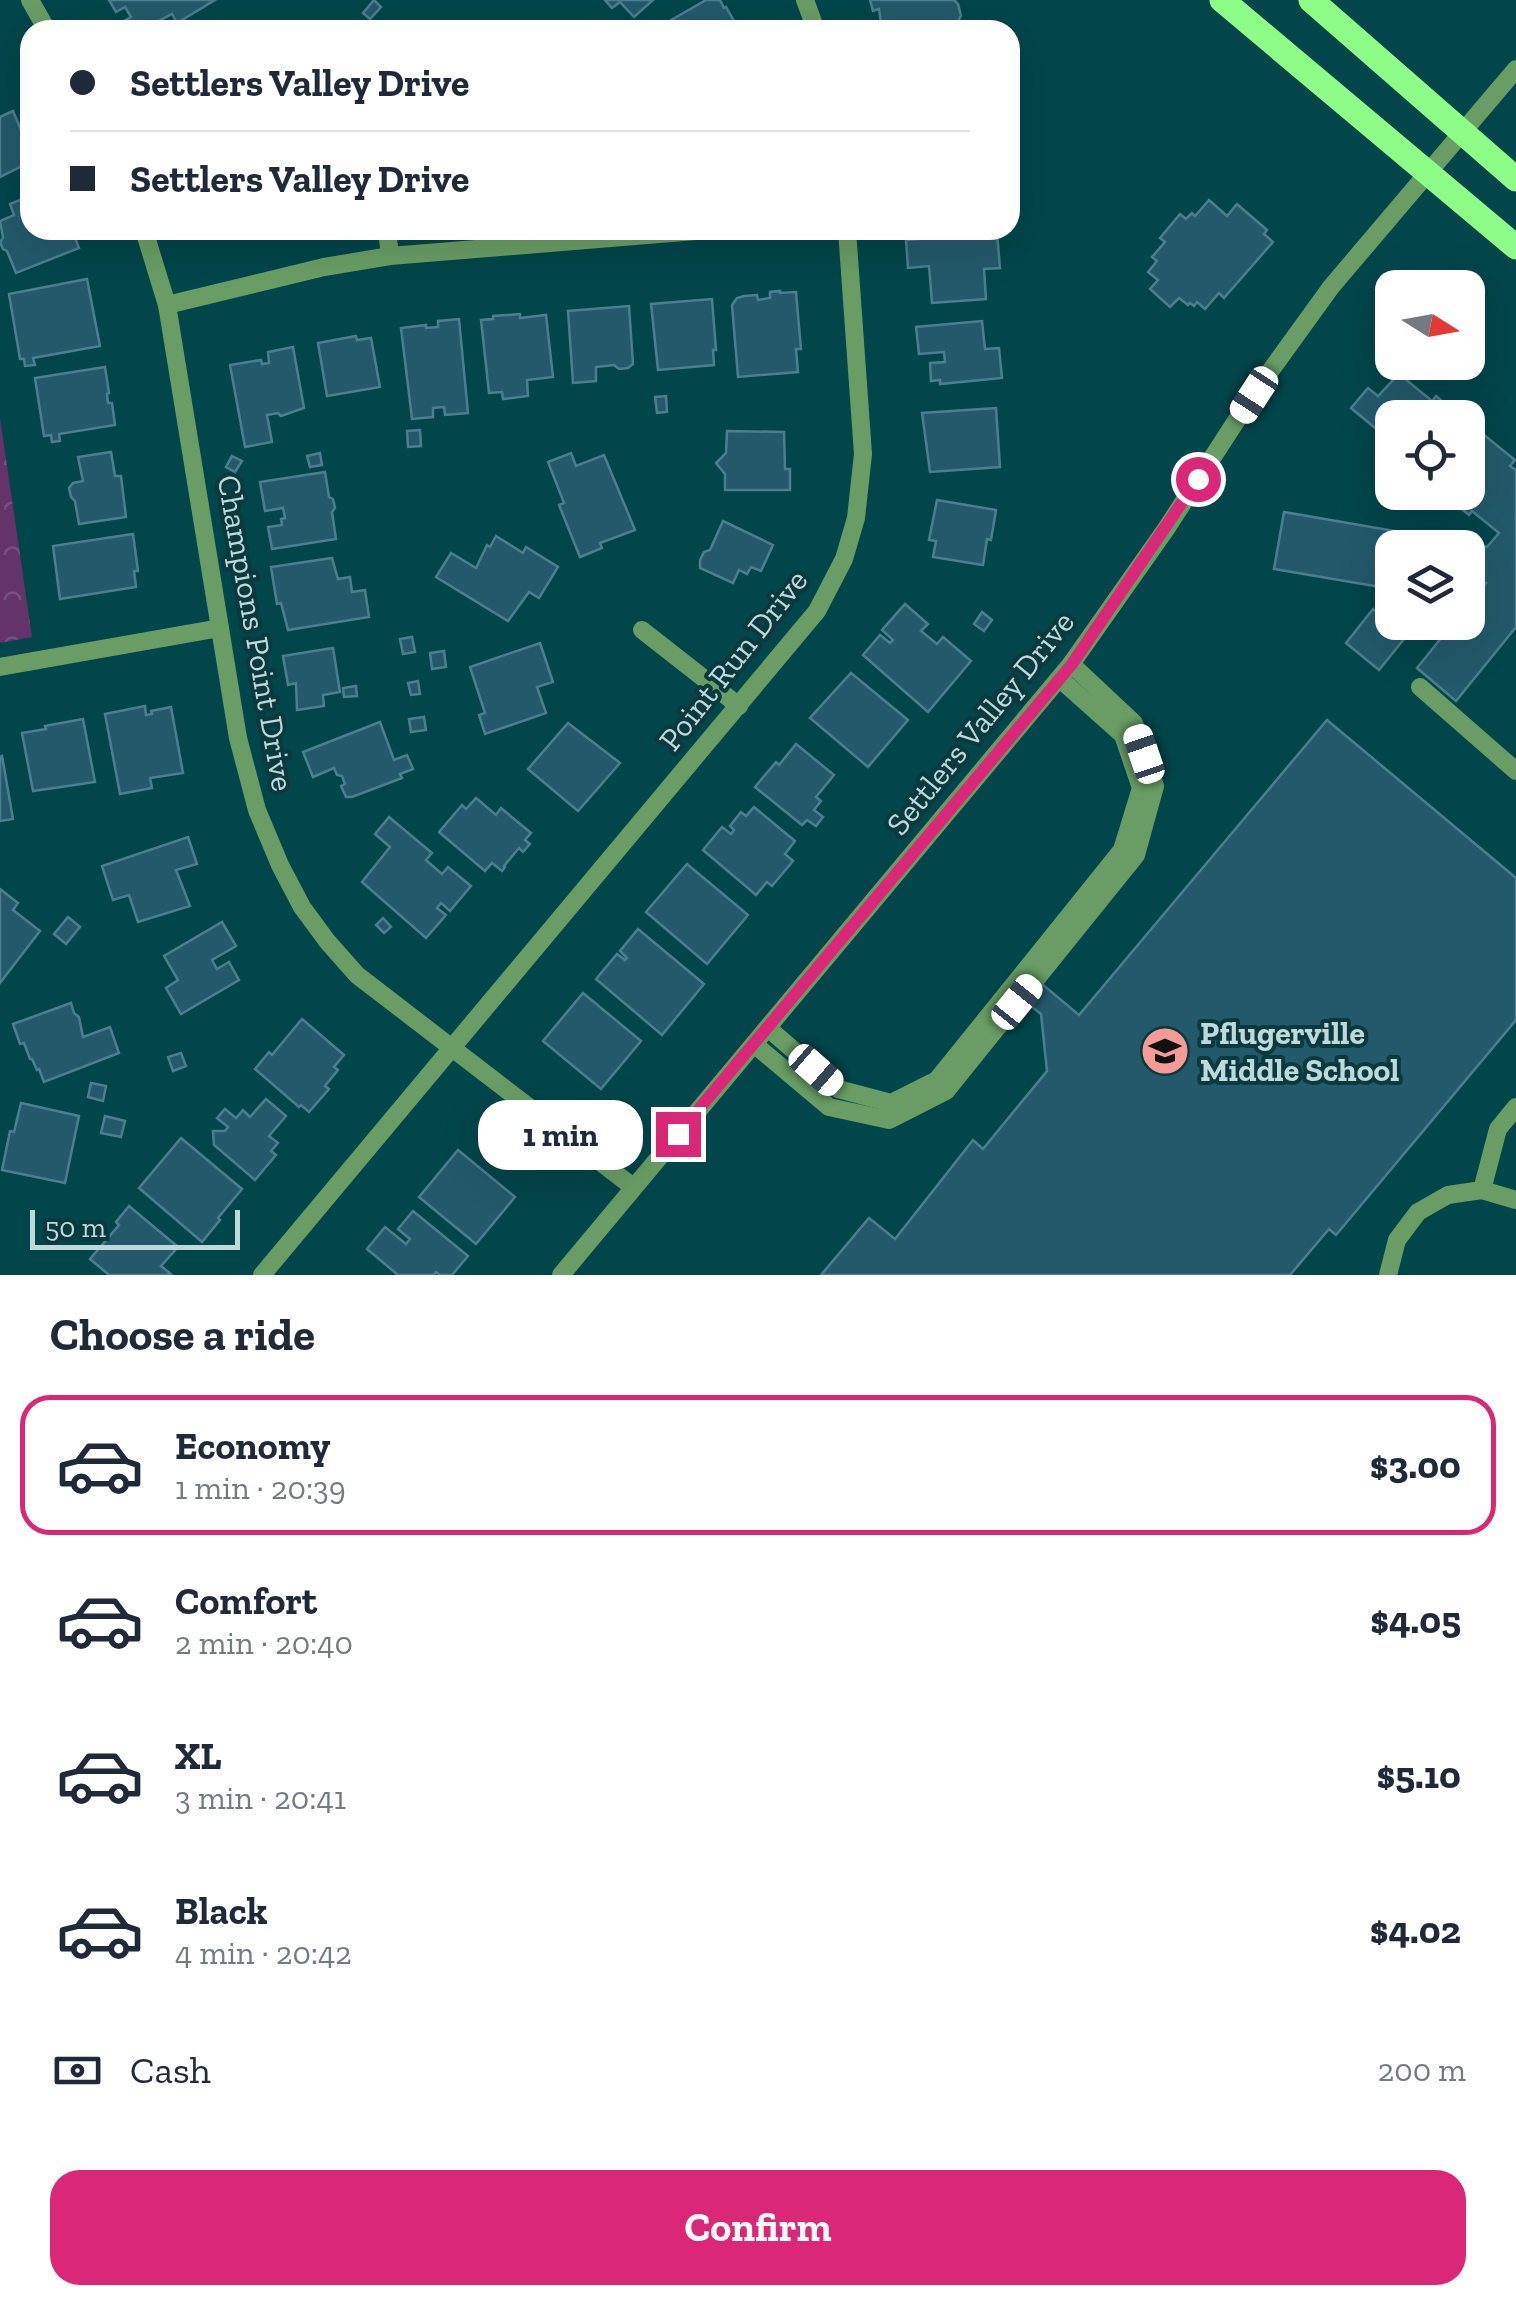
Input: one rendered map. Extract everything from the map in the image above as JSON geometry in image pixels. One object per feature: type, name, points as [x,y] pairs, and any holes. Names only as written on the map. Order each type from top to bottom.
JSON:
[{"type":"main road","points":[[1222,0],[1420,179],[1516,247]]},
{"type":"main road","points":[[1310,0],[1467,127],[1516,179]]},
{"type":"street","name":"Settlers Valley Drive","points":[[561,1275],[1066,672],[1331,287],[1516,68]]},
{"type":"street","name":"Champions Point Drive","points":[[147,240],[167,305],[238,738],[257,810],[280,865],[302,907],[357,975],[633,1187]]},
{"type":"street","points":[[388,240],[390,256]]},
{"type":"street","points":[[167,305],[324,267],[390,256],[586,240]]},
{"type":"street","name":"Point Run Drive","points":[[262,1275],[817,611],[844,560],[856,518],[862,454],[847,240]]},
{"type":"street","points":[[0,667],[220,628]]},
{"type":"street","points":[[642,630],[739,706]]},
{"type":"street","points":[[768,1028],[838,1089],[891,1103],[937,1080],[1122,850],[1141,788],[1122,735],[1066,672]]},
{"type":"street","points":[[754,1044],[829,1106],[889,1120],[946,1091],[1136,855],[1154,786],[1134,723],[1066,672]]},
{"type":"street","points":[[1420,687],[1516,771]]},
{"type":"street","points":[[1482,1190],[1498,1128],[1516,1107]]},
{"type":"street","points":[[1388,1275],[1397,1240],[1418,1212],[1448,1195],[1482,1190],[1516,1200]]},
{"type":"green space","points":[[0,418],[32,637],[0,643]]},
{"type":"building","points":[[109,0],[215,0],[182,20],[175,20],[172,14],[161,20],[126,20],[131,17],[125,7],[116,12]]},
{"type":"building","points":[[374,0],[381,7],[370,19],[363,13]]},
{"type":"building","points":[[605,0],[653,0],[634,17],[620,2],[612,8]]},
{"type":"building","points":[[706,0],[720,0],[733,20],[671,20]]},
{"type":"building","points":[[870,0],[954,0],[961,16],[959,20],[881,20],[879,9],[873,11]]},
{"type":"building","points":[[13,111],[20,128],[20,167],[0,177],[0,117]]},
{"type":"building","points":[[20,200],[20,240],[76,240],[79,248],[16,273],[0,242],[0,221],[14,215],[10,204]]},
{"type":"building","points":[[1209,200],[1227,216],[1237,204],[1267,230],[1264,234],[1273,242],[1224,298],[1219,293],[1205,309],[1197,302],[1188,305],[1179,298],[1170,307],[1150,289],[1158,280],[1148,272],[1157,261],[1152,257],[1165,242],[1160,238],[1180,214],[1186,219],[1192,213],[1195,216]]},
{"type":"building","points":[[906,240],[998,240],[1000,268],[984,269],[986,299],[932,303],[929,266],[908,268]]},
{"type":"building","points":[[87,279],[100,346],[33,358],[35,365],[25,366],[24,359],[20,359],[9,294]]},
{"type":"building","points":[[780,291],[796,292],[801,349],[796,349],[798,372],[738,377],[732,305],[737,298],[757,295],[758,300]]},
{"type":"building","points":[[712,299],[714,365],[658,370],[651,304]]},
{"type":"building","points":[[629,306],[633,364],[619,369],[614,365],[596,367],[596,381],[573,383],[568,311]]},
{"type":"building","points":[[520,314],[520,318],[546,315],[553,377],[527,380],[528,396],[503,399],[502,392],[489,393],[481,320]]},
{"type":"building","points":[[459,319],[468,413],[445,415],[444,407],[433,408],[433,417],[412,419],[401,328],[438,327],[438,321]]},
{"type":"building","points":[[982,321],[985,349],[999,348],[1002,378],[940,384],[940,380],[931,381],[930,363],[945,362],[944,352],[919,354],[916,327]]},
{"type":"building","points":[[356,336],[357,340],[371,338],[380,387],[327,396],[318,343]]},
{"type":"building","points":[[293,347],[304,408],[281,416],[267,415],[272,442],[245,447],[230,365],[261,360],[262,364],[269,363],[268,352]]},
{"type":"building","points":[[105,367],[108,403],[112,403],[115,425],[59,434],[60,441],[52,442],[51,435],[44,436],[35,378]]},
{"type":"building","points":[[1393,380],[1406,380],[1431,400],[1375,400],[1375,428],[1351,408],[1368,388],[1378,396]]},
{"type":"building","points":[[666,396],[667,412],[657,413],[655,397]]},
{"type":"building","points":[[996,408],[1000,467],[930,472],[922,413]]},
{"type":"building","points":[[420,430],[421,446],[408,447],[407,431]]},
{"type":"building","points":[[727,431],[784,432],[790,490],[725,490],[725,474],[716,463],[726,453]]},
{"type":"building","points":[[1485,436],[1515,460],[1510,466],[1516,470],[1516,627],[1456,701],[1417,668],[1440,640],[1485,640],[1485,547],[1499,533],[1472,511],[1469,515],[1463,510],[1485,510]]},
{"type":"building","points":[[111,452],[115,476],[121,476],[126,517],[79,524],[69,488],[83,481],[78,457]]},
{"type":"building","points":[[320,453],[322,465],[310,467],[307,456]]},
{"type":"building","points":[[571,453],[576,466],[604,455],[635,530],[600,543],[602,548],[580,557],[559,505],[564,503],[548,462]]},
{"type":"building","points":[[232,456],[242,461],[235,472],[226,467]]},
{"type":"building","points":[[325,472],[335,508],[332,512],[336,539],[272,549],[268,527],[282,525],[281,519],[285,518],[283,508],[265,511],[260,482]]},
{"type":"building","points":[[937,500],[996,510],[983,565],[933,557],[936,541],[929,540]]},
{"type":"building","points":[[1284,512],[1388,530],[1375,530],[1375,586],[1274,569]]},
{"type":"building","points":[[723,521],[773,545],[761,571],[751,567],[747,574],[739,570],[733,583],[700,568],[700,560],[710,550]]},
{"type":"building","points":[[133,534],[136,587],[60,599],[53,546]]},
{"type":"building","points":[[496,536],[523,553],[526,547],[558,567],[539,598],[529,592],[508,621],[436,577],[451,553],[476,568]]},
{"type":"building","points":[[332,558],[338,579],[350,577],[352,592],[365,590],[369,617],[288,630],[281,603],[277,604],[271,567]]},
{"type":"building","points":[[905,604],[928,624],[921,631],[937,644],[943,637],[971,661],[928,712],[863,655],[880,635],[890,643],[893,640],[882,630]]},
{"type":"building","points":[[1373,609],[1375,640],[1403,640],[1379,670],[1346,643]]},
{"type":"building","points":[[982,612],[992,620],[984,631],[974,624]]},
{"type":"building","points":[[412,637],[415,652],[403,654],[400,639]]},
{"type":"building","points":[[540,643],[553,682],[537,687],[546,713],[485,734],[479,715],[485,713],[470,667]]},
{"type":"building","points":[[333,648],[340,692],[323,695],[324,706],[297,710],[296,683],[288,685],[283,656]]},
{"type":"building","points":[[444,651],[446,667],[432,669],[430,653]]},
{"type":"building","points":[[851,673],[908,720],[868,767],[810,718]]},
{"type":"building","points":[[418,681],[420,694],[411,695],[408,683]]},
{"type":"building","points":[[356,686],[357,696],[344,697],[343,688]]},
{"type":"building","points":[[145,706],[146,715],[171,707],[183,773],[150,778],[152,788],[120,794],[105,714]]},
{"type":"building","points":[[424,717],[426,730],[411,732],[409,719]]},
{"type":"building","points":[[83,719],[95,782],[33,791],[22,733]]},
{"type":"building","name":"Pflugerville Middle School","points":[[1327,720],[1516,878],[1516,1020],[1336,1235],[1329,1229],[1290,1275],[821,1275],[869,1218],[895,1239],[973,1140],[983,1149],[1047,1071],[1041,1014],[1027,1003],[1042,984],[1079,1015]]},
{"type":"building","points":[[380,722],[394,760],[407,755],[413,769],[400,774],[402,778],[352,797],[346,797],[342,776],[334,768],[313,777],[303,752]]},
{"type":"building","points":[[568,723],[620,763],[578,811],[528,769]]},
{"type":"building","points":[[796,744],[834,775],[816,797],[821,801],[814,810],[823,817],[816,826],[807,820],[802,825],[755,787]]},
{"type":"building","points":[[0,757],[13,819],[0,821]]},
{"type":"building","points":[[476,798],[496,815],[501,808],[531,833],[525,840],[530,844],[523,852],[519,848],[502,871],[492,863],[485,871],[439,832],[462,805],[466,809]]},
{"type":"building","points":[[754,807],[795,841],[785,854],[793,861],[772,886],[767,882],[756,895],[703,850],[722,827],[731,834],[734,830],[730,826],[741,812],[746,816]]},
{"type":"building","points":[[389,817],[432,853],[426,860],[442,874],[448,867],[471,886],[450,911],[441,903],[437,908],[446,915],[426,938],[362,882],[390,847],[375,834]]},
{"type":"building","points":[[188,837],[197,864],[176,870],[190,906],[138,922],[129,895],[113,900],[102,866]]},
{"type":"building","points":[[687,864],[748,915],[707,964],[646,912]]},
{"type":"building","points":[[0,889],[18,903],[13,910],[40,931],[0,983]]},
{"type":"building","points":[[68,917],[80,927],[66,944],[54,934]]},
{"type":"building","points":[[383,918],[391,927],[384,933],[376,925]]},
{"type":"building","points":[[222,922],[236,946],[212,960],[217,969],[229,962],[239,980],[181,1014],[166,988],[178,980],[164,956]]},
{"type":"building","points":[[638,929],[704,984],[662,1035],[596,979],[617,954],[627,958],[620,951]]},
{"type":"building","points":[[583,993],[641,1041],[601,1089],[543,1041]]},
{"type":"building","points":[[71,1003],[83,1037],[110,1027],[119,1053],[44,1082],[24,1043],[20,1044],[13,1024]]},
{"type":"building","points":[[302,1019],[344,1055],[325,1086],[329,1089],[309,1112],[255,1069]]},
{"type":"building","points":[[181,1053],[186,1066],[173,1071],[168,1057]]},
{"type":"building","points":[[91,1083],[106,1086],[103,1101],[88,1097]]},
{"type":"building","points":[[266,1099],[286,1116],[269,1136],[278,1143],[271,1151],[276,1155],[255,1180],[214,1145],[213,1131],[225,1131],[228,1127],[217,1118],[225,1109],[236,1118],[243,1110],[250,1117]]},
{"type":"building","points":[[21,1103],[79,1116],[65,1183],[2,1170]]},
{"type":"building","points":[[105,1116],[125,1121],[121,1137],[101,1133]]},
{"type":"building","points":[[181,1138],[242,1189],[202,1242],[139,1188]]},
{"type":"building","points":[[458,1150],[515,1197],[476,1244],[419,1197]]},
{"type":"building","points":[[129,1206],[178,1247],[161,1266],[172,1275],[109,1275],[90,1259],[119,1225],[116,1222]]},
{"type":"building","points":[[413,1211],[468,1256],[452,1275],[398,1275],[367,1249],[385,1227],[406,1244],[410,1239],[398,1229]]},
{"type":"place","name":"Pflugerville Middle School","points":[[1165,1051]]},
{"type":"route","points":[[678,1134],[1072,664],[1198,479]]}]
